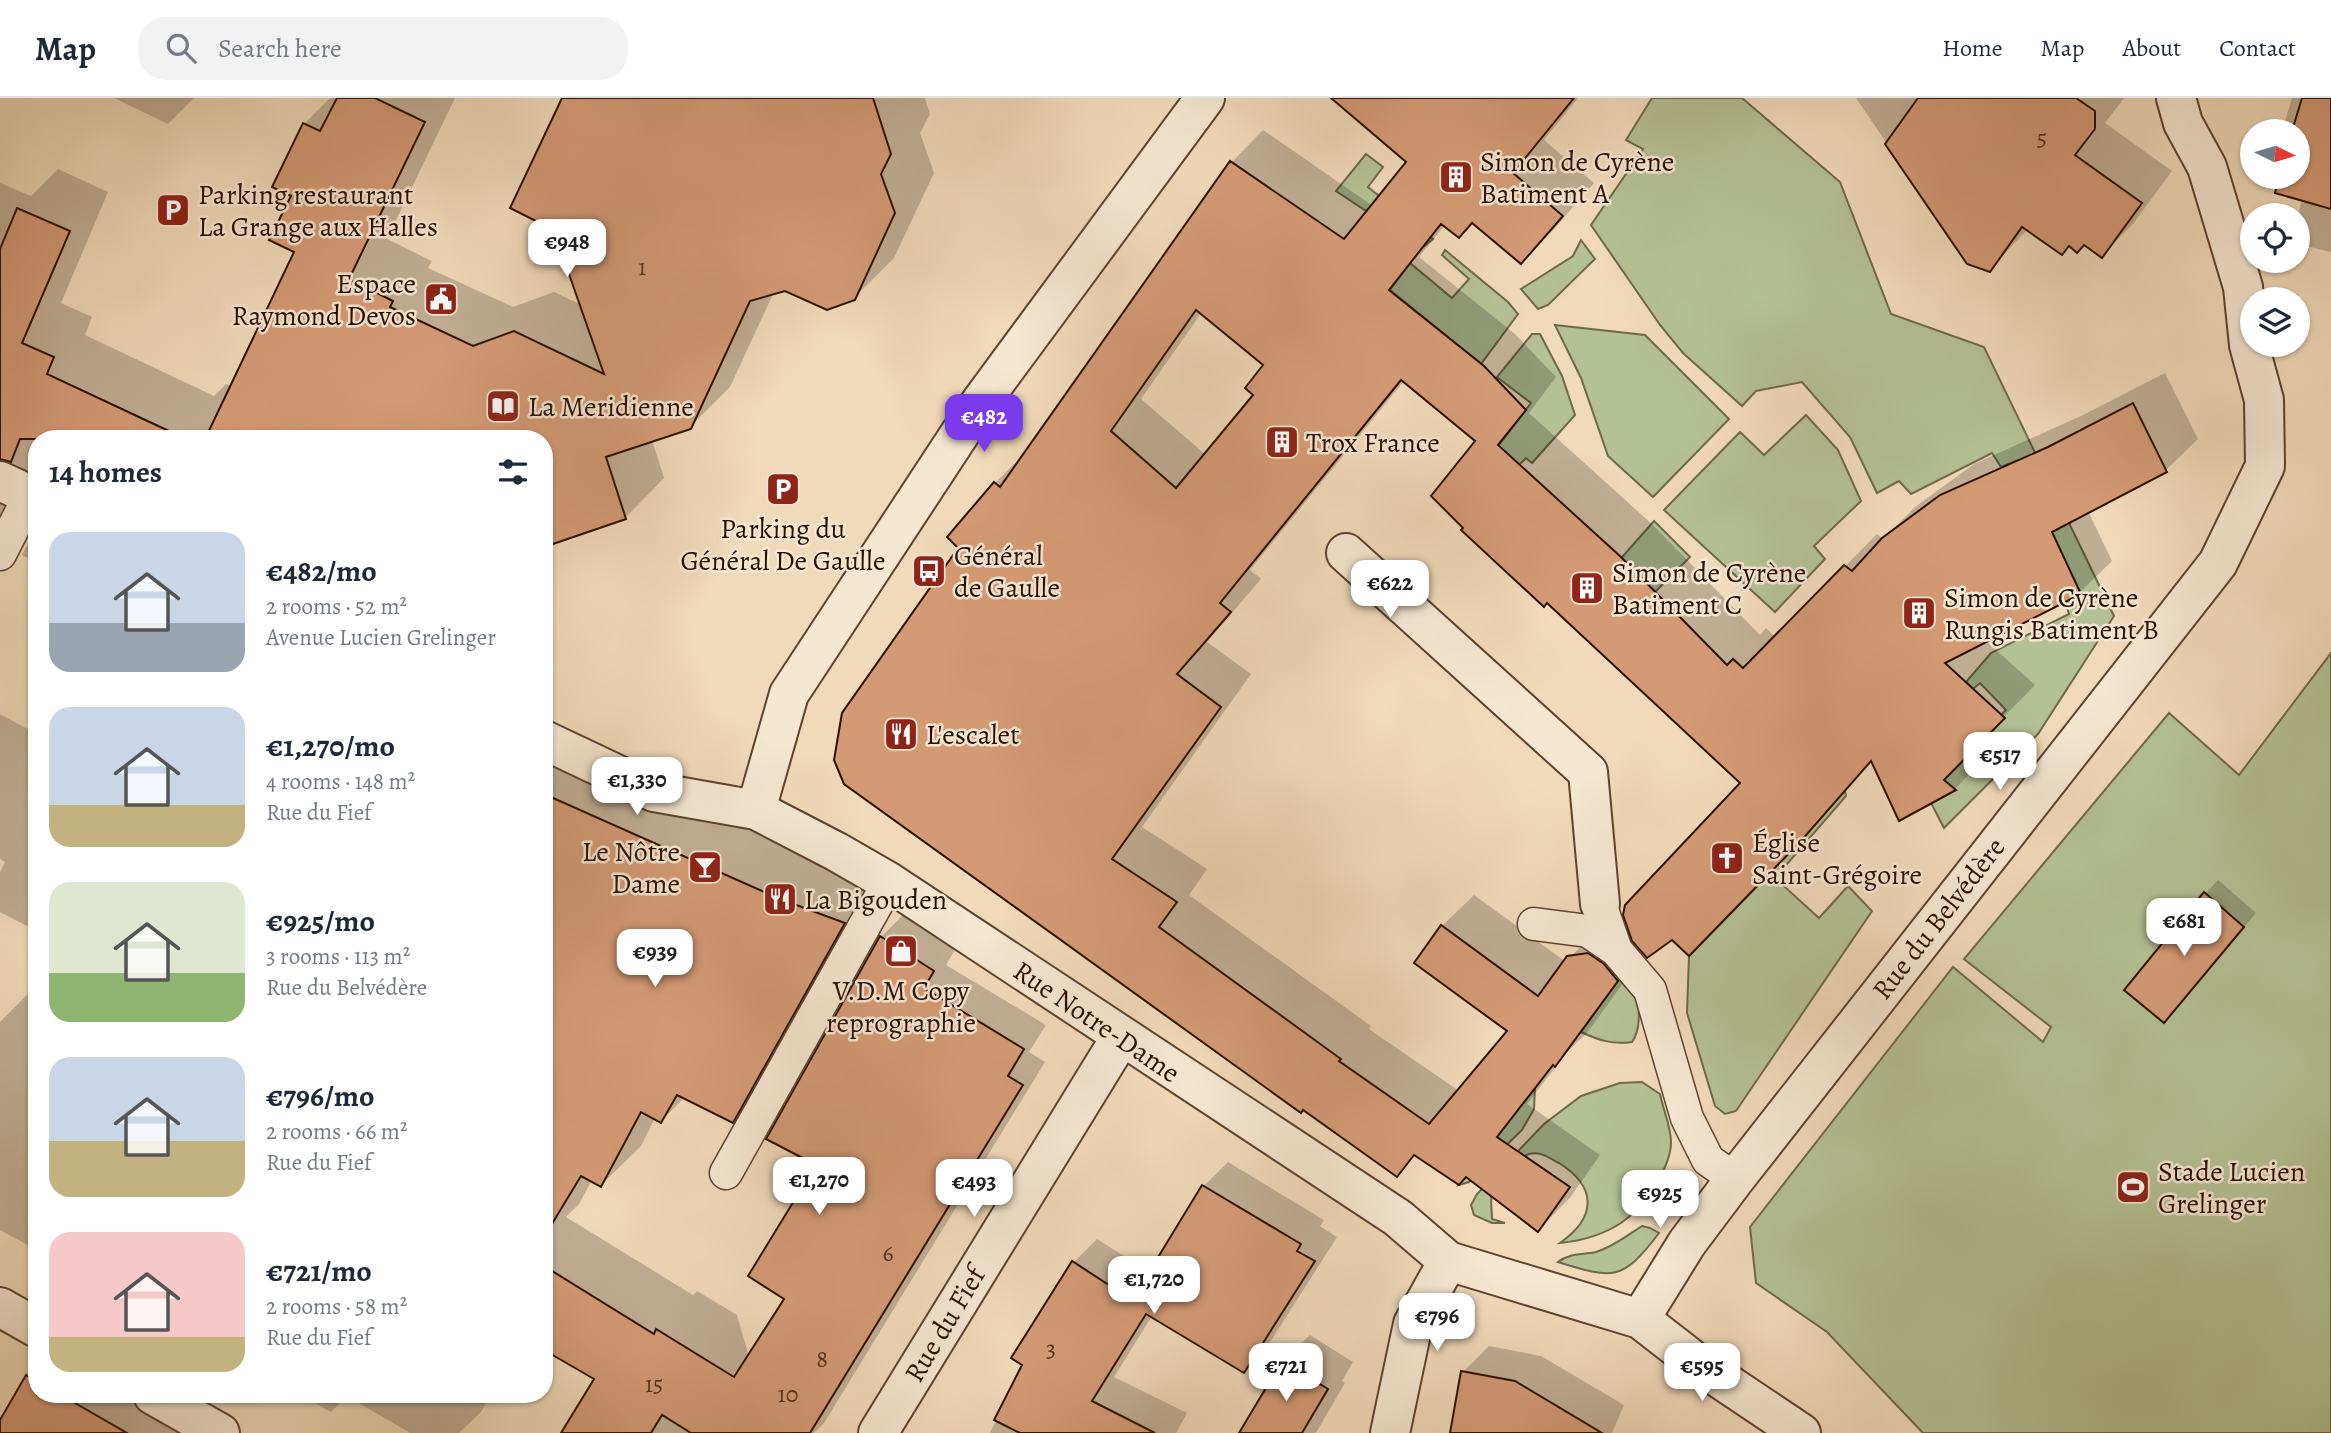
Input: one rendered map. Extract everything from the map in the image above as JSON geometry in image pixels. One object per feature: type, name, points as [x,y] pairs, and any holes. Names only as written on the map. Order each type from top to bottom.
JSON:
[{"type":"street","points":[[756,810],[789,694],[980,403],[1205,98]]},
{"type":"street","name":"Rue du Belvédère","points":[[1640,1319],[1687,1242],[2218,563],[2265,466],[2264,400],[2249,345],[2243,287],[2207,167],[2183,123],[2176,98]]},
{"type":"street","points":[[1346,553],[1588,772],[1600,904]]},
{"type":"street","name":"Rue Notre-Dame","points":[[553,744],[653,792],[756,810],[889,882],[1398,1219],[1448,1261],[1640,1319]]},
{"type":"street","name":"Rue du Fief","points":[[878,1433],[1121,1037]]},
{"type":"street","points":[[1390,1433],[1413,1324],[1448,1261]]},
{"type":"street","points":[[0,1307],[28,1323]]},
{"type":"street","points":[[1640,1319],[1698,1364],[1801,1433]]},
{"type":"street","points":[[167,1403],[220,1433]]},
{"type":"lane","points":[[0,554],[22,491]]},
{"type":"lane","points":[[726,1172],[889,882]]},
{"type":"lane","points":[[1600,904],[1616,950]]},
{"type":"lane","points":[[1534,924],[1588,931],[1616,950],[1650,990],[1687,1118],[1708,1160],[1735,1180]]},
{"type":"green space","points":[[1652,98],[1742,98],[1840,182],[1891,314],[1984,347],[2114,616],[2038,734],[1944,828],[1931,803],[1955,790],[1913,753],[2001,715],[2006,710],[1980,683],[1973,689],[1966,682],[1991,653],[2069,614],[2018,460],[2001,467],[1992,453],[1911,494],[1899,481],[1877,493],[1850,437],[1802,382],[1756,391],[1742,406],[1683,353],[1660,325],[1591,225],[1643,149],[1626,140]]},
{"type":"green space","points":[[1366,154],[1383,167],[1368,187],[1433,239],[1422,248],[1336,191]]},
{"type":"green space","points":[[1581,240],[1595,259],[1548,305],[1538,309],[1521,289],[1573,256]]},
{"type":"green space","points":[[1445,250],[1508,302],[1518,314],[1481,364],[1390,290],[1410,263],[1452,298],[1469,279],[1442,255]]},
{"type":"green space","points":[[1555,325],[1645,335],[1729,419],[1653,497],[1608,456],[1581,378]]},
{"type":"green space","points":[[1532,334],[1540,334],[1562,376],[1575,415],[1532,463],[1526,458],[1519,465],[1493,453],[1531,403],[1497,377]]},
{"type":"green space","points":[[1806,415],[1838,450],[1861,501],[1814,546],[1825,559],[1775,612],[1664,510],[1740,432],[1764,455]]},
{"type":"green space","points":[[1654,521],[1690,557],[1655,592],[1634,570],[1616,564]]},
{"type":"green space","name":"Stade Lucien Grelinger","points":[[2331,653],[2331,1433],[1923,1433],[1827,1332],[1756,1283],[1750,1227],[1953,967],[2043,1042],[2051,1027],[1964,959],[2169,713],[2239,775]]},
{"type":"green space","points":[[1842,778],[1846,796],[1775,878],[1819,918],[1848,886],[1872,911],[1736,1111],[1725,1114],[1715,1106],[1687,1013],[1689,956],[1800,842]]},
{"type":"green space","points":[[1619,979],[1635,997],[1638,1008],[1638,1026],[1632,1042],[1606,1041],[1581,1032]]},
{"type":"green space","points":[[1642,1082],[1660,1094],[1670,1130],[1670,1152],[1654,1187],[1638,1208],[1621,1223],[1592,1236],[1560,1243],[1581,1223],[1588,1202],[1586,1192],[1571,1172],[1537,1153],[1521,1159],[1493,1189],[1492,1219],[1505,1223],[1492,1223],[1474,1215],[1471,1205],[1477,1194],[1544,1124],[1581,1096],[1620,1083]]},
{"type":"green space","points":[[1535,1087],[1534,1109],[1522,1130],[1469,1182],[1459,1185]]},
{"type":"green space","points":[[1642,1226],[1659,1233],[1635,1261],[1625,1268],[1615,1272],[1592,1272],[1558,1262],[1571,1256],[1602,1250]]},
{"type":"building","points":[[337,98],[375,98],[425,122],[349,279],[393,301],[390,307],[473,346],[514,331],[604,374],[556,237],[534,226],[536,221],[510,208],[562,98],[873,98],[891,154],[881,174],[895,213],[855,300],[827,310],[785,291],[750,301],[691,429],[606,457],[626,519],[553,544],[553,430],[209,430],[294,252],[269,240],[291,196],[272,187],[303,123],[320,131]]},
{"type":"building","points":[[1331,98],[1574,98],[1513,173],[1563,216],[1521,264],[1472,223],[1459,238],[1441,224],[1389,290],[1484,366],[1526,410],[1498,445],[1621,557],[1727,665],[1733,659],[1743,668],[1844,565],[1852,571],[1882,538],[1940,495],[2048,447],[2133,403],[2167,472],[2052,532],[2081,594],[1945,663],[2005,718],[1944,780],[1956,790],[1899,821],[1871,761],[1800,842],[1689,956],[1672,940],[1647,958],[1632,941],[1623,915],[1625,905],[1740,783],[1547,603],[1544,607],[1461,530],[1463,528],[1431,496],[1475,441],[1401,380],[1220,603],[1231,612],[1177,674],[1221,707],[1112,859],[1177,902],[1159,927],[1341,1059],[1339,1061],[1429,1124],[1507,1031],[1414,963],[1441,925],[1538,996],[1567,956],[1588,953],[1604,964],[1618,981],[1555,1067],[1553,1065],[1497,1137],[1570,1187],[1538,1232],[1466,1177],[1459,1185],[1414,1155],[1397,1177],[1303,1110],[1301,1113],[844,784],[834,760],[842,713],[958,548],[947,537],[994,482],[1000,487],[1230,161],[1344,239],[1406,162]],"holes":[[[1196,310],[1263,365],[1245,388],[1253,395],[1176,488],[1111,431]]]},
{"type":"building","points":[[1918,98],[2076,98],[2095,111],[2095,129],[2075,155],[2142,203],[2102,258],[2084,245],[2077,253],[2069,246],[2062,255],[2022,227],[1990,272],[1967,264],[1885,144]]},
{"type":"building","points":[[2302,98],[2331,98],[2331,209],[2275,193],[2276,189],[2310,189],[2310,119],[2296,119]]},
{"type":"building","points":[[17,208],[70,231],[22,343],[54,357],[47,374],[167,430],[28,430],[28,439],[20,439],[11,462],[0,459],[0,249]]},
{"type":"building","points":[[553,798],[780,899],[845,923],[733,1123],[677,1095],[661,1123],[641,1112],[601,1187],[581,1176],[553,1222]]},
{"type":"building","points":[[2204,892],[2244,927],[2164,1023],[2124,990]]},
{"type":"building","points":[[880,936],[934,971],[924,988],[1024,1049],[1008,1076],[1023,1085],[810,1433],[691,1433],[662,1415],[651,1433],[561,1433],[594,1379],[553,1355],[553,1272],[654,1334],[656,1329],[734,1377],[784,1299],[748,1276],[816,1165],[766,1139]]},
{"type":"building","points":[[1202,1185],[1301,1244],[1297,1251],[1315,1261],[1244,1373],[1146,1314],[1092,1401],[1155,1433],[1020,1433],[994,1420],[1022,1365],[1011,1358],[1072,1261],[1132,1300]]},
{"type":"building","points":[[1282,1361],[1328,1389],[1302,1433],[1239,1433]]},
{"type":"building","points":[[1461,1371],[1515,1381],[1602,1433],[1450,1433]]},
{"type":"building","points":[[26,1375],[28,1403],[75,1403],[127,1433],[0,1433],[0,1420]]},
{"type":"place","name":"Simon de Cyrène Batiment A","points":[[1456,177]]},
{"type":"place","name":"Parking restaurant La Grange aux Halles","points":[[173,210]]},
{"type":"place","name":"Espace Raymond Devos","points":[[441,299]]},
{"type":"place","name":"La Meridienne","points":[[503,406]]},
{"type":"place","name":"Trox France","points":[[1282,442]]},
{"type":"place","name":"Parking du Général De Gaulle","points":[[783,489]]},
{"type":"place","name":"Général de Gaulle","points":[[929,571]]},
{"type":"place","name":"Simon de Cyrène Batiment C","points":[[1587,588]]},
{"type":"place","name":"Simon de Cyrène Rungis Batiment B","points":[[1919,613]]},
{"type":"place","name":"L'escalet","points":[[901,734]]},
{"type":"place","name":"Église Saint-Grégoire","points":[[1727,858]]},
{"type":"place","name":"Le Nôtre Dame","points":[[705,867]]},
{"type":"place","name":"La Bigouden","points":[[780,899]]},
{"type":"place","name":"V.D.M Copy reprographie","points":[[901,951]]},
{"type":"place","name":"Stade Lucien Grelinger","points":[[2133,1187]]}]
